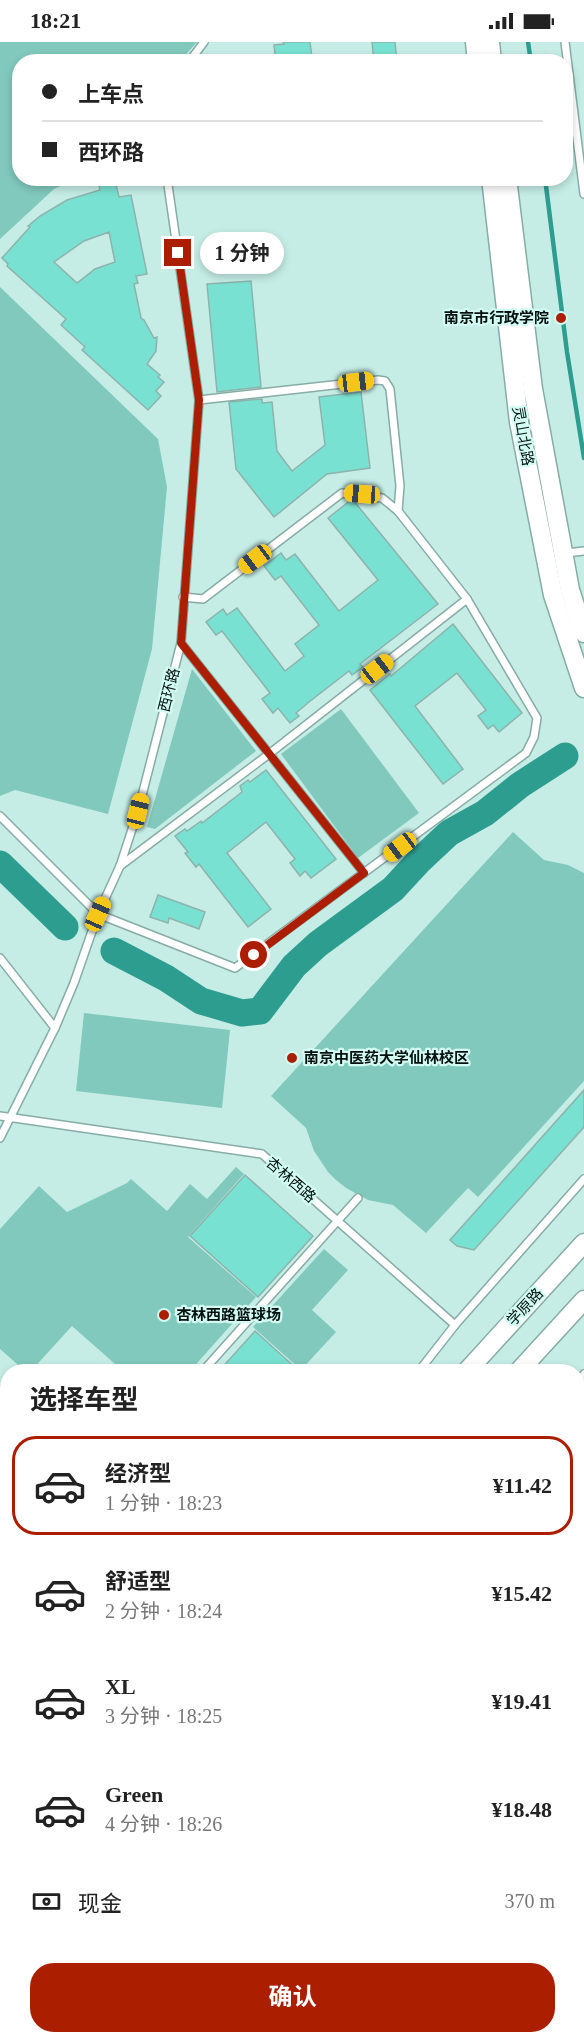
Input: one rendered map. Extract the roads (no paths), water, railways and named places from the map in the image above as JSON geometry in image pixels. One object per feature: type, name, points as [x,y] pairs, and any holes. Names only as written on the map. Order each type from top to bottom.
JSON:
[{"type":"main road","name":"灵山北路","points":[[491,186],[519,422],[554,595],[584,687]]},
{"type":"main road","name":"灵山北路","points":[[508,186],[533,389],[563,554],[584,633]]},
{"type":"main road","name":"学原路","points":[[473,1364],[584,1243]]},
{"type":"main road","points":[[525,1364],[584,1300]]},
{"type":"lane","points":[[573,106],[584,194]]},
{"type":"lane","name":"西环路","points":[[0,1138],[55,1028],[74,983],[98,914],[120,866],[138,811],[181,643],[199,400],[168,186]]},
{"type":"lane","points":[[199,400],[378,380],[386,381],[390,389],[400,486],[398,511]]},
{"type":"lane","points":[[0,816],[98,914],[235,968],[526,753],[534,737],[537,718],[467,599],[398,511],[382,498],[342,493],[203,599],[183,597]]},
{"type":"lane","points":[[563,554],[584,551]]},
{"type":"lane","points":[[120,866],[269,754],[467,599]]},
{"type":"lane","points":[[181,643],[364,873]]},
{"type":"lane","points":[[0,958],[55,1028]]},
{"type":"lane","name":"杏林西路","points":[[0,1116],[262,1154],[455,1325]]},
{"type":"lane","points":[[424,1364],[455,1325],[584,1179]]},
{"type":"lane","points":[[209,1364],[358,1198]]},
{"type":"waterway","points":[[528,42],[530,54]]},
{"type":"waterway","points":[[546,186],[567,352],[584,458]]},
{"type":"waterway","points":[[114,951],[166,978],[201,1001],[242,1013],[260,1011],[294,966],[318,944],[393,889],[449,833],[485,813],[520,785],[565,756]]},
{"type":"waterway","points":[[0,864],[65,927]]},
{"type":"place","name":"南京市行政学院","points":[[561,318]]},
{"type":"place","name":"南京中医药大学仙林校区","points":[[292,1058]]},
{"type":"place","name":"杏林西路篮球场","points":[[164,1315]]}]
